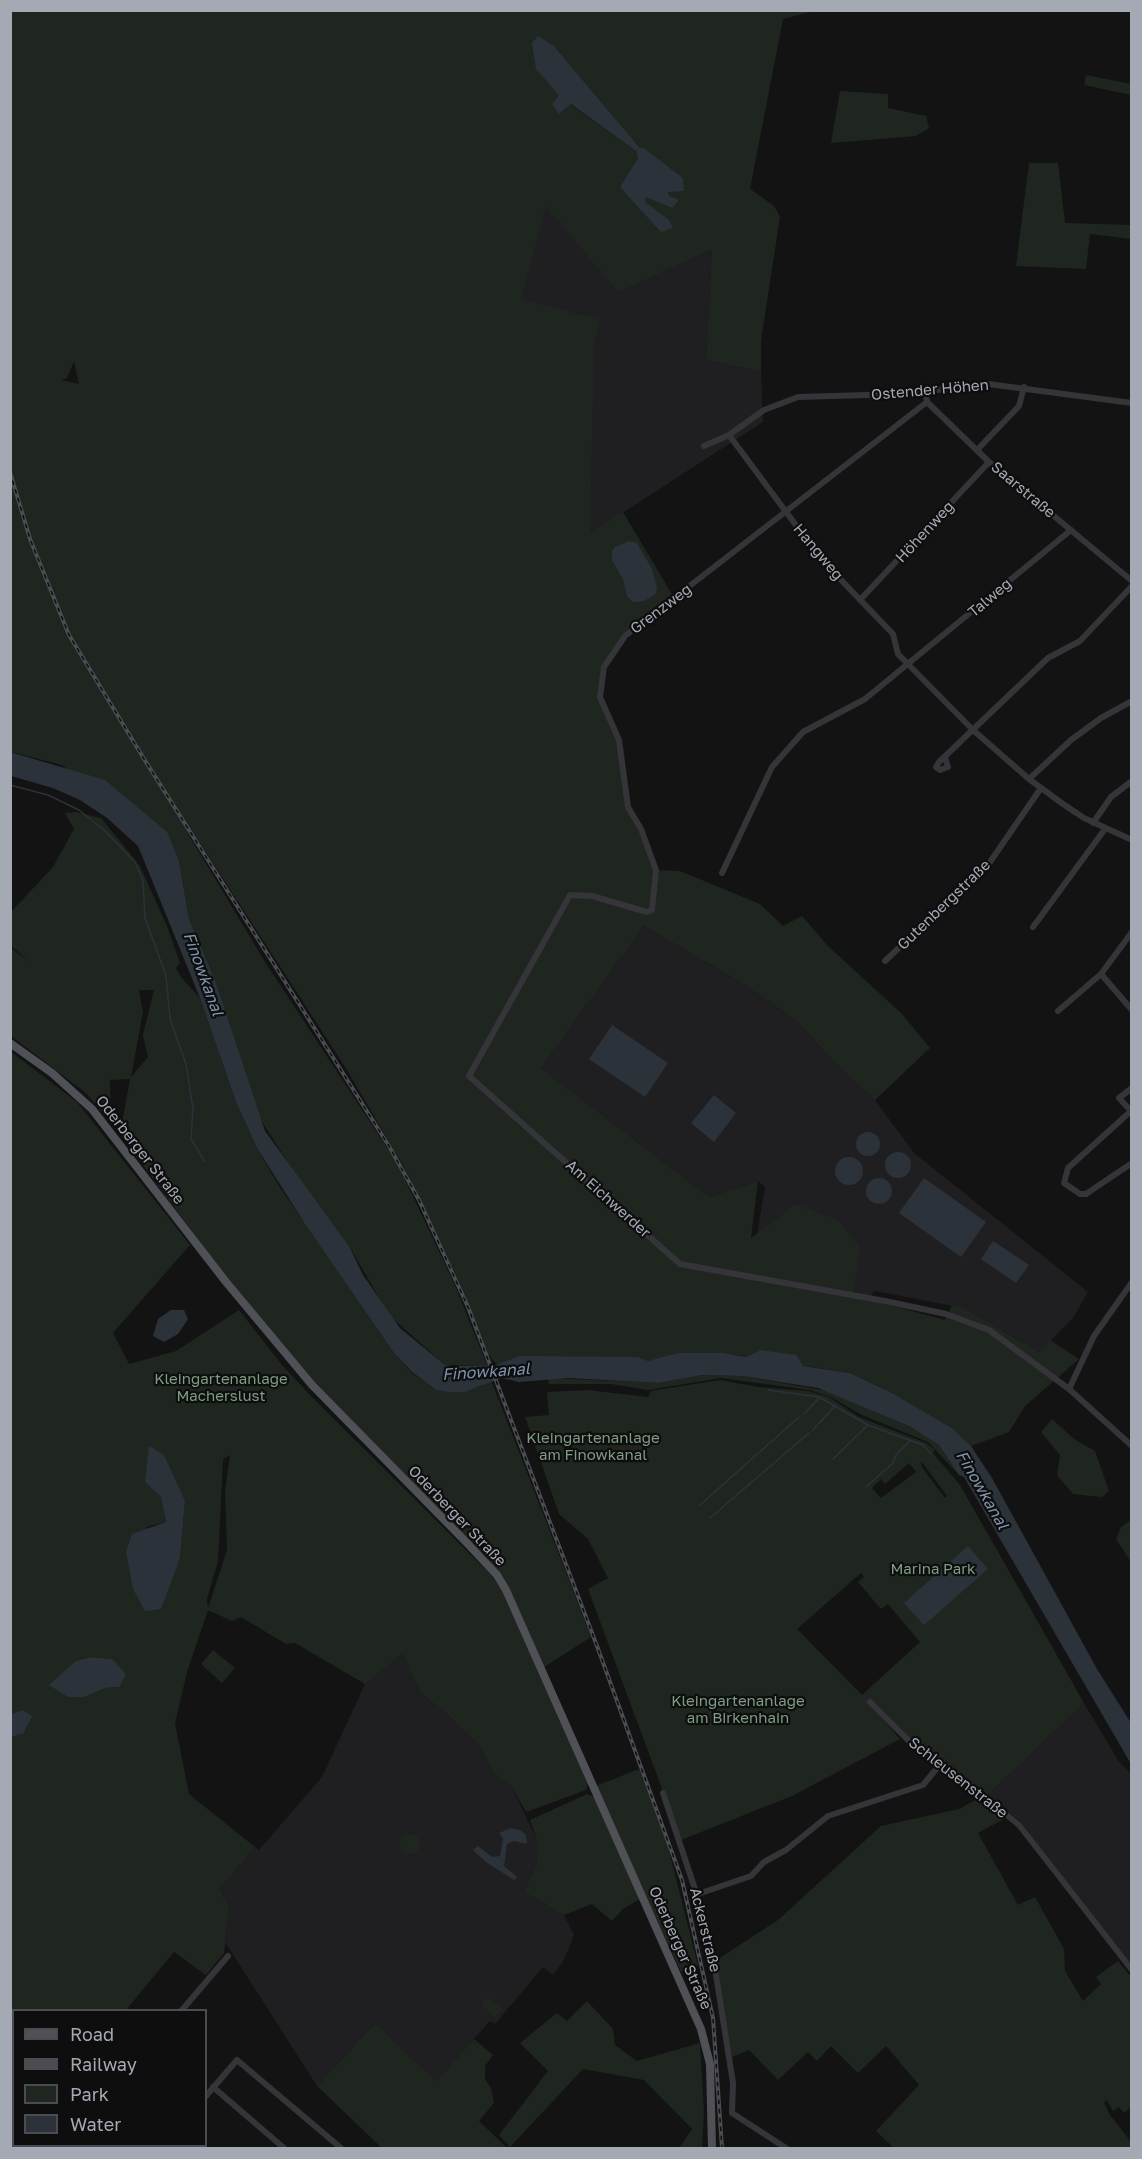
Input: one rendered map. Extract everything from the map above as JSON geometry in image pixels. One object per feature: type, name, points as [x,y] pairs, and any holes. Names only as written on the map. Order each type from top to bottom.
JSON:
[{"type":"main road","name":"Oderberger Straße","points":[[10,1043],[52,1072],[92,1109],[226,1282],[312,1385],[466,1542],[501,1583],[701,2029],[709,2055],[712,2148]]},
{"type":"street","name":"Ostender Höhen","points":[[704,446],[729,435],[764,410],[798,397],[924,391],[966,384],[1024,387],[1131,403]]},
{"type":"street","points":[[977,450],[1019,406],[1024,387]]},
{"type":"street","points":[[924,391],[927,402]]},
{"type":"street","name":"Saarstraße","points":[[927,402],[989,462],[1131,581]]},
{"type":"street","name":"Grenzweg","points":[[652,910],[656,870],[641,829],[628,807],[620,740],[600,697],[604,667],[625,636],[927,402]]},
{"type":"street","name":"Hangweg","points":[[729,435],[821,559],[893,634],[898,654],[974,730],[1029,779],[1093,823],[1131,840]]},
{"type":"street","name":"Höhenweg","points":[[860,600],[989,462]]},
{"type":"street","name":"Talweg","points":[[722,873],[772,767],[803,732],[865,699],[1071,530]]},
{"type":"street","points":[[945,757],[1048,658],[1080,640],[1131,586]]},
{"type":"street","points":[[1029,779],[1071,740],[1101,718],[1131,701]]},
{"type":"street","points":[[1093,823],[1111,797],[1131,781]]},
{"type":"street","name":"Gutenbergstraße","points":[[885,961],[990,862],[1041,788]]},
{"type":"street","points":[[1033,927],[1105,829]]},
{"type":"street","name":"Am Eichwerder","points":[[652,910],[647,912],[592,896],[570,894],[469,1076],[680,1264],[946,1314],[990,1330],[1069,1389]]},
{"type":"street","points":[[1058,1011],[1101,974],[1131,932]]},
{"type":"street","points":[[1101,974],[1131,1010]]},
{"type":"street","points":[[1131,1088],[1119,1098],[1131,1112],[1068,1168],[1064,1183],[1080,1194],[1086,1194],[1131,1163]]},
{"type":"street","points":[[1131,1282],[1094,1336],[1069,1389],[1131,1446]]},
{"type":"street","name":"Schleusenstraße","points":[[870,1702],[911,1743],[942,1762],[1019,1826],[1131,1970]]},
{"type":"street","points":[[701,1893],[752,1876],[764,1862],[786,1850],[828,1816],[923,1785],[942,1762]]},
{"type":"street","name":"Ackerstraße","points":[[663,1793],[697,1895],[716,1975],[733,2083],[732,2113],[786,2148]]},
{"type":"street","points":[[183,2009],[228,1956]]},
{"type":"street","points":[[207,2095],[237,2060],[341,2148]]},
{"type":"street","points":[[213,2087],[284,2148]]},
{"type":"shaded area","points":[[546,205],[712,249],[706,360],[761,372],[763,422],[590,534],[303,337]]},
{"type":"shaded area","points":[[644,926],[740,982],[795,1019],[833,1061],[875,1100],[914,1153],[1088,1292],[1073,1318],[1039,1352],[964,1308],[875,1291],[870,1296],[794,1280],[754,1252],[765,1187],[758,1181],[709,1197],[541,1068]]},
{"type":"shaded area","points":[[403,1652],[421,1694],[444,1711],[477,1743],[496,1775],[511,1785],[537,1840],[537,1863],[524,1892],[564,1915],[574,1935],[564,1960],[553,1975],[543,1967],[495,2024],[490,2021],[436,2081],[375,2023],[317,2086],[225,1942],[229,1907],[220,1889],[255,1847],[259,1850],[322,1777],[365,1684]]},
{"type":"shaded area","points":[[1084,1703],[1119,1762],[1131,1774],[1131,1969],[1020,1821],[988,1795]]},
{"type":"green space","points":[[10,11],[814,11],[783,19],[750,189],[774,206],[780,217],[761,341],[761,372],[706,360],[712,249],[618,292],[546,206],[521,299],[600,320],[594,344],[590,533],[623,512],[673,596],[625,636],[604,667],[600,697],[619,740],[628,807],[656,870],[680,871],[760,904],[783,926],[802,916],[828,946],[902,1014],[930,1048],[875,1100],[833,1061],[795,1019],[740,982],[644,926],[541,1068],[709,1197],[758,1181],[751,1238],[796,1204],[838,1220],[860,1247],[853,1295],[945,1320],[952,1305],[964,1308],[1039,1352],[1050,1340],[1079,1359],[1025,1406],[1009,1432],[971,1446],[952,1428],[894,1394],[850,1373],[724,1353],[647,1361],[638,1357],[520,1357],[497,1365],[488,1354],[457,1277],[404,1167],[347,1070],[191,829],[187,832],[265,962],[397,1163],[454,1283],[487,1365],[445,1365],[390,1316],[349,1246],[296,1175],[259,1117],[215,980],[189,919],[179,861],[62,765],[11,752]],"holes":[[[554,46],[641,149],[644,148],[683,178],[667,191],[669,196],[646,197],[644,202],[668,220],[673,228],[640,207],[620,187],[638,158],[636,151],[570,104],[552,104],[559,95]],[[74,361],[79,384],[61,380],[67,378]]]},
{"type":"green space","points":[[1086,75],[1131,84],[1131,95],[1084,85]]},
{"type":"green space","points":[[840,91],[888,94],[888,108],[926,116],[929,128],[916,136],[831,143]]},
{"type":"green space","points":[[1029,163],[1058,163],[1065,223],[1131,225],[1131,239],[1090,234],[1086,269],[1016,266]]},
{"type":"green space","points":[[76,812],[101,818],[140,866],[167,926],[180,963],[176,968],[200,998],[236,1102],[257,1148],[279,1186],[394,1353],[412,1373],[436,1390],[479,1387],[491,1380],[591,1637],[544,1667],[499,1574],[489,1560],[314,1384],[237,1292],[120,1134],[130,1079],[110,1080],[111,1123],[86,1093],[11,1036],[12,949],[29,961],[11,946],[10,913],[53,867],[74,829],[65,813]],"holes":[[[139,990],[154,990],[143,1035],[148,1057],[131,1077],[143,1012]]]},
{"type":"green space","name":"Kleingartenanlage Macherslust","points":[[10,1051],[77,1102],[190,1245],[113,1333],[129,1364],[176,1351],[239,1310],[282,1365],[312,1397],[494,1578],[505,1594],[589,1781],[586,1790],[526,1812],[511,1785],[496,1775],[477,1743],[444,1711],[421,1694],[403,1653],[365,1684],[295,1643],[286,1644],[241,1617],[232,1621],[208,1610],[187,1672],[175,1723],[189,1794],[255,1847],[220,1889],[229,1907],[224,1953],[206,1975],[174,1952],[127,2009],[12,2009],[12,2084],[10,2081],[11,1737],[23,1734],[22,1710],[10,1714]],"holes":[[[230,1455],[225,1490],[227,1550],[208,1608],[207,1599],[218,1561],[223,1459]],[[161,1497],[185,1501],[180,1558],[170,1581],[146,1527],[166,1522]],[[90,1657],[112,1659],[119,1687],[104,1688],[76,1661]]]},
{"type":"green space","points":[[702,1375],[741,1376],[828,1391],[919,1431],[939,1445],[959,1475],[928,1442],[862,1415],[831,1397],[810,1390],[721,1378],[648,1390],[611,1384],[549,1384],[548,1378],[659,1383]]},
{"type":"green space","points":[[720,1380],[758,1387],[808,1391],[829,1397],[859,1417],[926,1443],[935,1450],[933,1453],[960,1485],[1084,1703],[988,1795],[945,1760],[913,1742],[878,1713],[900,1739],[792,1796],[681,1840],[588,1589],[608,1578],[588,1539],[559,1514],[525,1417],[549,1415],[547,1392],[587,1390],[648,1397],[651,1391]],"holes":[[[922,1462],[947,1496],[945,1498],[921,1466]],[[909,1463],[916,1472],[881,1498],[872,1488],[881,1479],[885,1484]],[[861,1573],[864,1577],[858,1582],[881,1609],[888,1604],[920,1642],[862,1695],[797,1629]]]},
{"type":"green space","points":[[1052,1419],[1074,1439],[1095,1451],[1109,1491],[1102,1497],[1073,1494],[1057,1475],[1060,1455],[1041,1432]]},
{"type":"green space","points":[[1131,1520],[1131,1562],[1116,1539],[1121,1527]]},
{"type":"green space","points":[[213,1650],[235,1668],[222,1683],[201,1664]]},
{"type":"green space","points":[[639,1769],[665,1835],[698,1966],[681,1972],[596,1786]]},
{"type":"green space","points":[[587,1794],[595,1797],[640,1899],[624,1908],[612,1921],[592,1904],[564,1915],[524,1892],[537,1863],[537,1840],[530,1820]]},
{"type":"green space","points":[[977,1799],[1004,1819],[978,1833],[1018,1905],[1035,1897],[1064,1949],[1065,1971],[1083,2001],[1101,1984],[1096,1977],[1118,1961],[1131,1977],[1131,2107],[1124,2113],[1119,2107],[1113,2111],[1107,2100],[1104,2102],[1110,2115],[1131,2142],[1131,2148],[894,2148],[876,2131],[919,2085],[886,2046],[858,2073],[831,2046],[817,2061],[808,2052],[778,2080],[749,2050],[732,2057],[715,1961],[778,1920],[881,1826],[959,1809]]},
{"type":"green space","points":[[410,1834],[417,1837],[420,1844],[417,1851],[410,1854],[403,1851],[400,1844],[403,1837]]},
{"type":"green space","points":[[488,1997],[502,2009],[495,2017],[481,2005]]},
{"type":"green space","points":[[587,2001],[613,2029],[615,2045],[637,2061],[700,2043],[704,2112],[702,2148],[679,2148],[692,2129],[644,2080],[583,2069],[510,2147],[499,2135],[548,2071],[520,2043],[557,2013],[567,2021]]},
{"type":"green space","points":[[375,2023],[436,2081],[474,2039],[493,2055],[485,2066],[485,2079],[491,2088],[494,2103],[479,2121],[507,2148],[382,2148],[317,2086]]},
{"type":"water","points":[[538,36],[554,46],[640,148],[644,148],[683,178],[684,191],[668,192],[669,196],[679,200],[672,208],[646,197],[645,202],[669,220],[673,228],[661,232],[620,187],[638,158],[636,151],[571,104],[559,114],[552,104],[559,95],[536,69],[532,43]]},
{"type":"water","points":[[629,541],[637,543],[652,569],[657,588],[656,594],[644,601],[633,602],[627,596],[623,579],[612,560],[612,551],[615,547]]},
{"type":"water","name":"Finowkanal","points":[[10,752],[105,780],[167,832],[179,861],[189,919],[215,980],[265,1131],[349,1246],[363,1275],[400,1328],[445,1365],[454,1366],[496,1365],[520,1356],[638,1357],[648,1361],[678,1353],[724,1353],[746,1357],[761,1350],[796,1355],[803,1366],[850,1373],[894,1394],[952,1428],[971,1446],[992,1478],[1097,1669],[1131,1723],[1131,1764],[964,1477],[959,1475],[939,1445],[911,1427],[818,1388],[742,1376],[702,1375],[659,1383],[568,1378],[519,1382],[502,1378],[464,1392],[449,1392],[436,1390],[412,1372],[394,1353],[305,1224],[257,1148],[236,1102],[200,998],[138,846],[107,818],[80,800],[53,788],[11,776]]},
{"type":"water","points":[[612,1025],[668,1063],[645,1097],[589,1059]]},
{"type":"water","points":[[714,1095],[736,1113],[714,1142],[691,1123]]},
{"type":"water","points":[[868,1132],[877,1135],[880,1144],[877,1153],[868,1156],[859,1153],[856,1144],[859,1135]]},
{"type":"water","points":[[898,1152],[907,1156],[911,1165],[907,1174],[898,1178],[889,1174],[885,1165],[889,1156]]},
{"type":"water","points":[[849,1157],[859,1161],[863,1171],[859,1181],[849,1185],[839,1181],[835,1171],[839,1161]]},
{"type":"water","points":[[879,1178],[888,1182],[892,1191],[888,1200],[879,1204],[870,1200],[866,1191],[870,1182]]},
{"type":"water","points":[[924,1178],[986,1222],[961,1257],[899,1213]]},
{"type":"water","points":[[993,1241],[1029,1265],[1016,1283],[981,1259]]},
{"type":"water","points":[[171,1310],[184,1310],[188,1319],[178,1334],[164,1342],[153,1336],[158,1319]]},
{"type":"water","points":[[149,1446],[164,1455],[185,1501],[180,1558],[161,1609],[145,1611],[133,1589],[126,1552],[132,1534],[166,1522],[161,1497],[145,1482]]},
{"type":"water","points":[[968,1546],[988,1569],[924,1625],[904,1603]]},
{"type":"water","points":[[90,1657],[112,1659],[126,1674],[119,1687],[104,1688],[84,1697],[68,1697],[49,1685],[76,1661]]},
{"type":"water","points":[[22,1710],[32,1716],[23,1734],[11,1737],[11,1714]]},
{"type":"water","points":[[511,1828],[520,1830],[526,1835],[527,1844],[514,1841],[507,1844],[504,1866],[517,1877],[514,1880],[486,1862],[473,1850],[478,1846],[492,1857],[500,1856],[503,1839],[499,1833]]},
{"type":"waterway","points":[[10,785],[48,795],[79,810],[104,830],[135,862],[143,881],[145,918],[166,976],[170,1019],[186,1064],[193,1108],[191,1139],[205,1162]]},
{"type":"waterway","points":[[768,1390],[819,1397],[868,1425],[923,1445],[931,1454]]},
{"type":"waterway","points":[[805,1413],[819,1398]]},
{"type":"waterway","points":[[813,1430],[834,1407]]},
{"type":"waterway","points":[[700,1505],[799,1417]]},
{"type":"waterway","points":[[833,1459],[868,1425]]},
{"type":"waterway","points":[[710,1518],[809,1433]]},
{"type":"waterway","points":[[866,1487],[893,1463],[896,1455],[910,1441]]},
{"type":"railway","points":[[10,472],[30,539],[69,635],[144,759],[389,1146],[419,1200],[468,1307],[597,1646],[682,1880],[713,2018],[722,2148]]},
{"type":"park label","name":"Kleingartenanlage am Finowkanal","points":[[593,1446]]},
{"type":"park label","name":"Marina Park","points":[[933,1569]]},
{"type":"park label","name":"Kleingartenanlage am Birkenhain","points":[[738,1710]]}]
